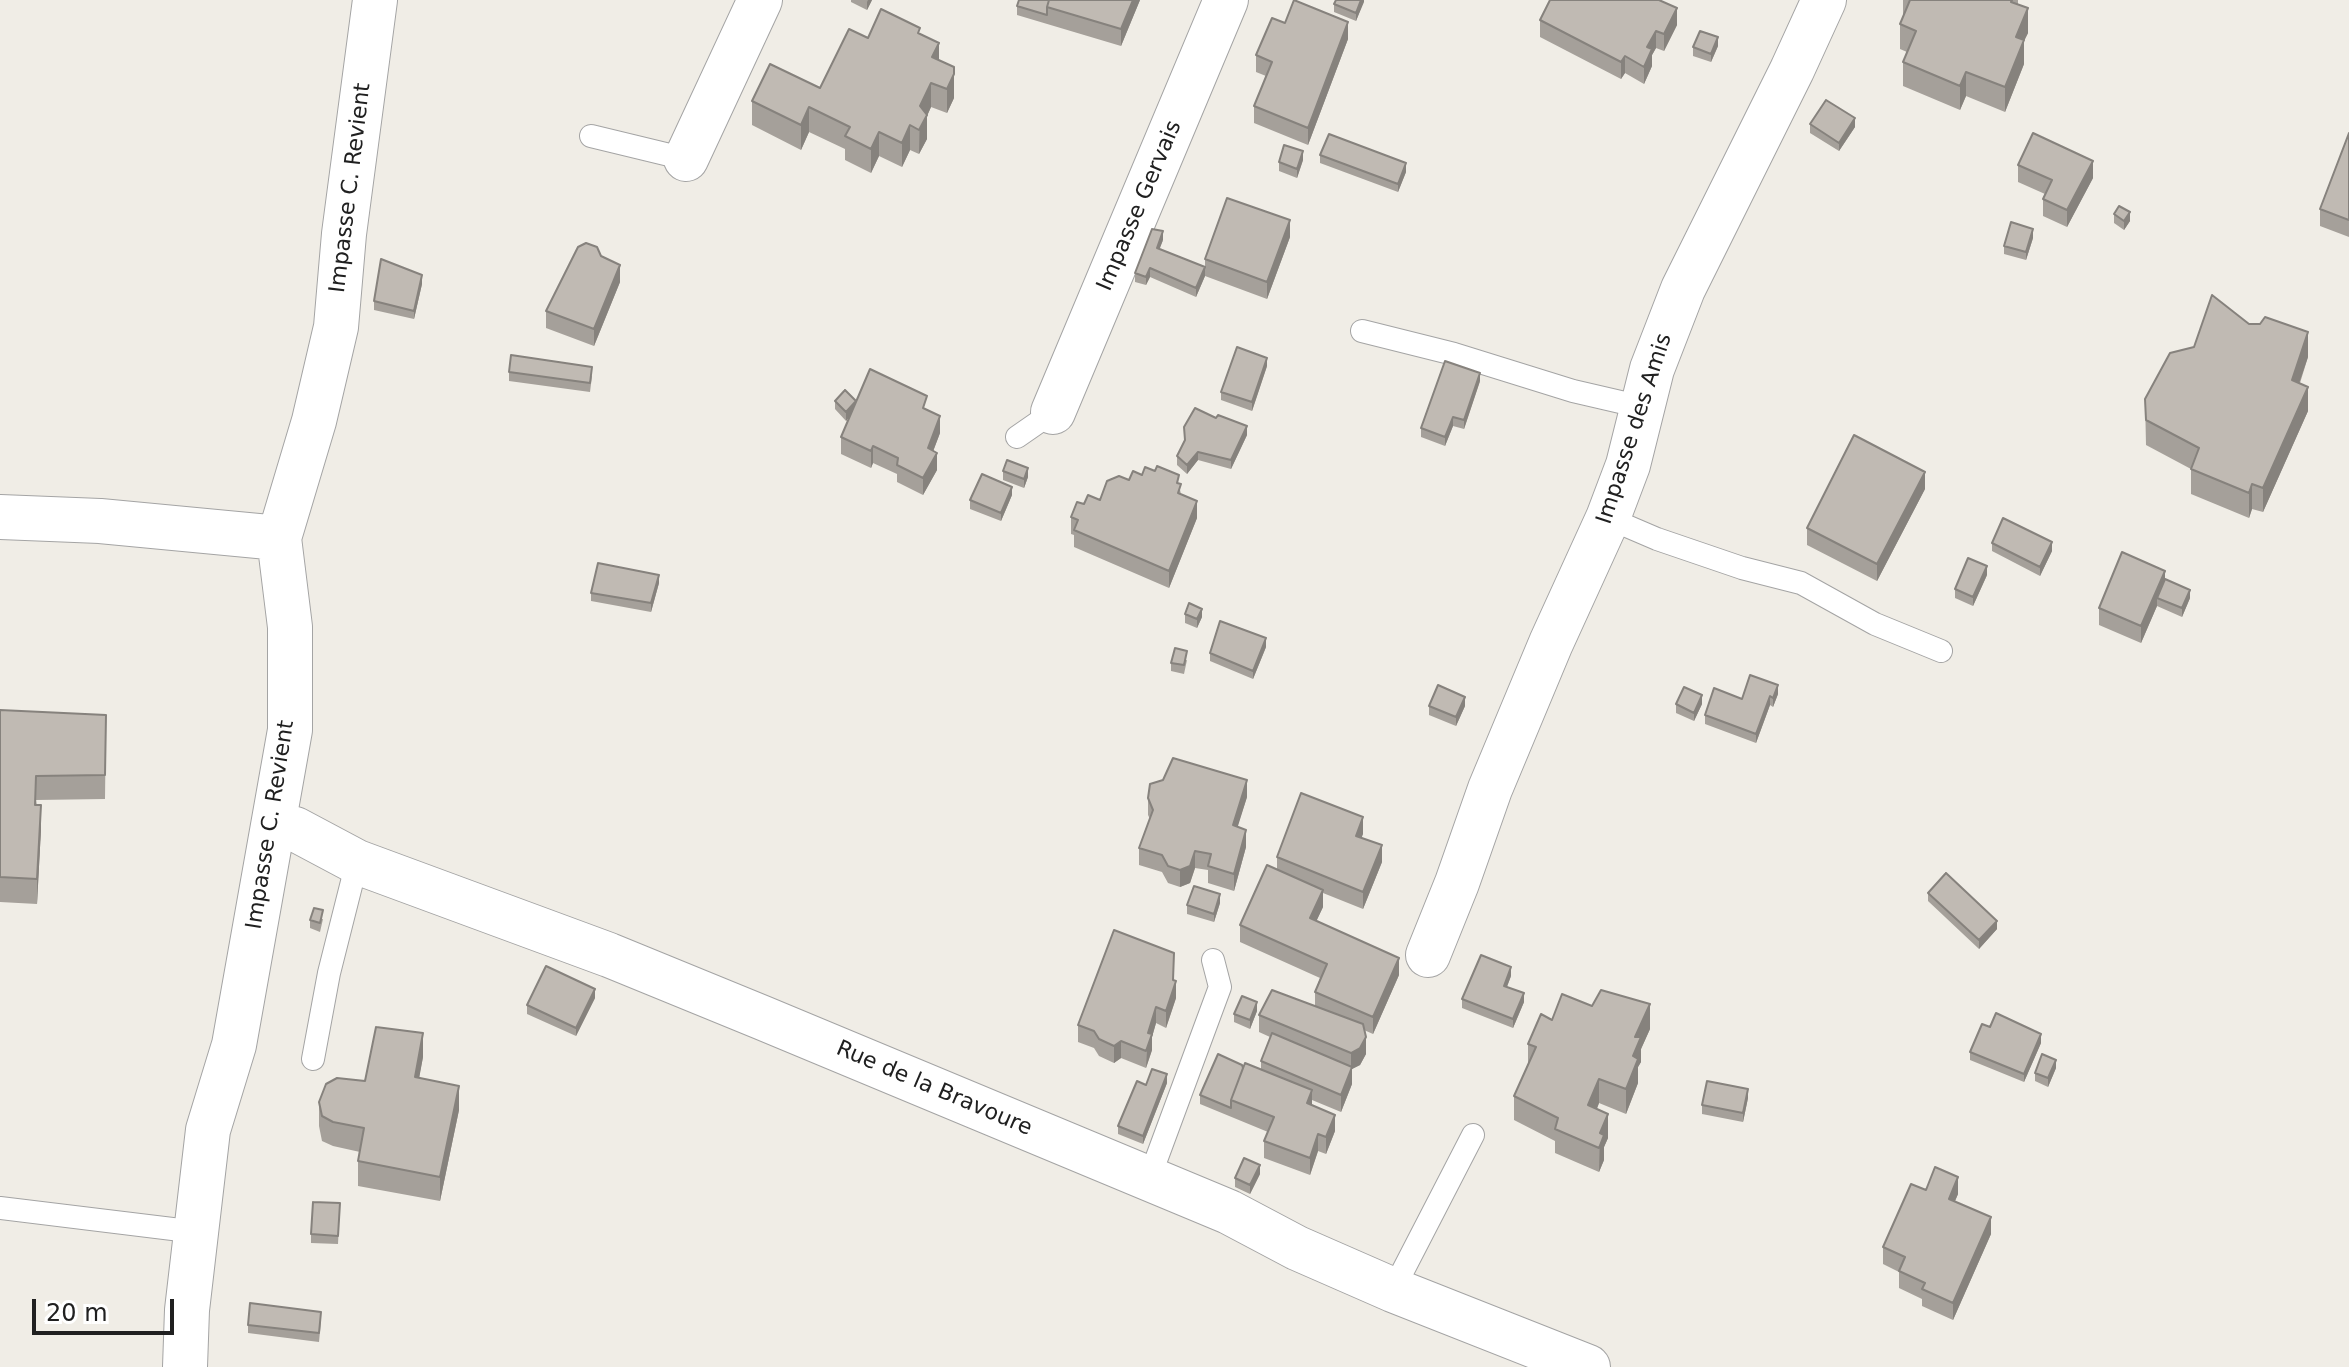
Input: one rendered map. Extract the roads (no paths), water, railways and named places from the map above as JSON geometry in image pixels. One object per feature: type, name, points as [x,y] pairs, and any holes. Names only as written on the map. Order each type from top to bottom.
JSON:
[{"type":"street","name":"Impasse C. Revient","points":[[185,1367],[187,1310],[208,1130],[234,1045],[290,730],[290,627],[279,538],[314,421],[336,327],[344,234],[375,0]]},
{"type":"street","points":[[686,159],[760,0]]},
{"type":"street","name":"Impasse Gervais","points":[[1053,412],[1226,0]]},
{"type":"street","name":"Impasse des Amis","points":[[1428,955],[1490,789],[1608,518],[1628,465],[1652,369],[1683,289],[1824,0]]},
{"type":"street","points":[[0,517],[100,521],[279,538]]},
{"type":"street","name":"Rue de la Bravoure","points":[[275,823],[295,829],[357,862],[609,955],[1229,1212],[1297,1248],[1393,1290],[1588,1367]]},
{"type":"lane","points":[[591,136],[686,159]]},
{"type":"lane","points":[[1362,331],[1454,354],[1573,391],[1642,407]]},
{"type":"lane","points":[[1017,437],[1053,412]]},
{"type":"lane","points":[[1608,518],[1657,539],[1742,568],[1801,583],[1875,624],[1941,651]]},
{"type":"lane","points":[[313,1059],[329,973],[357,862]]},
{"type":"lane","points":[[1149,1179],[1220,987],[1213,960]]},
{"type":"lane","points":[[1393,1290],[1473,1135]]},
{"type":"lane","points":[[0,1208],[197,1232]]}]
